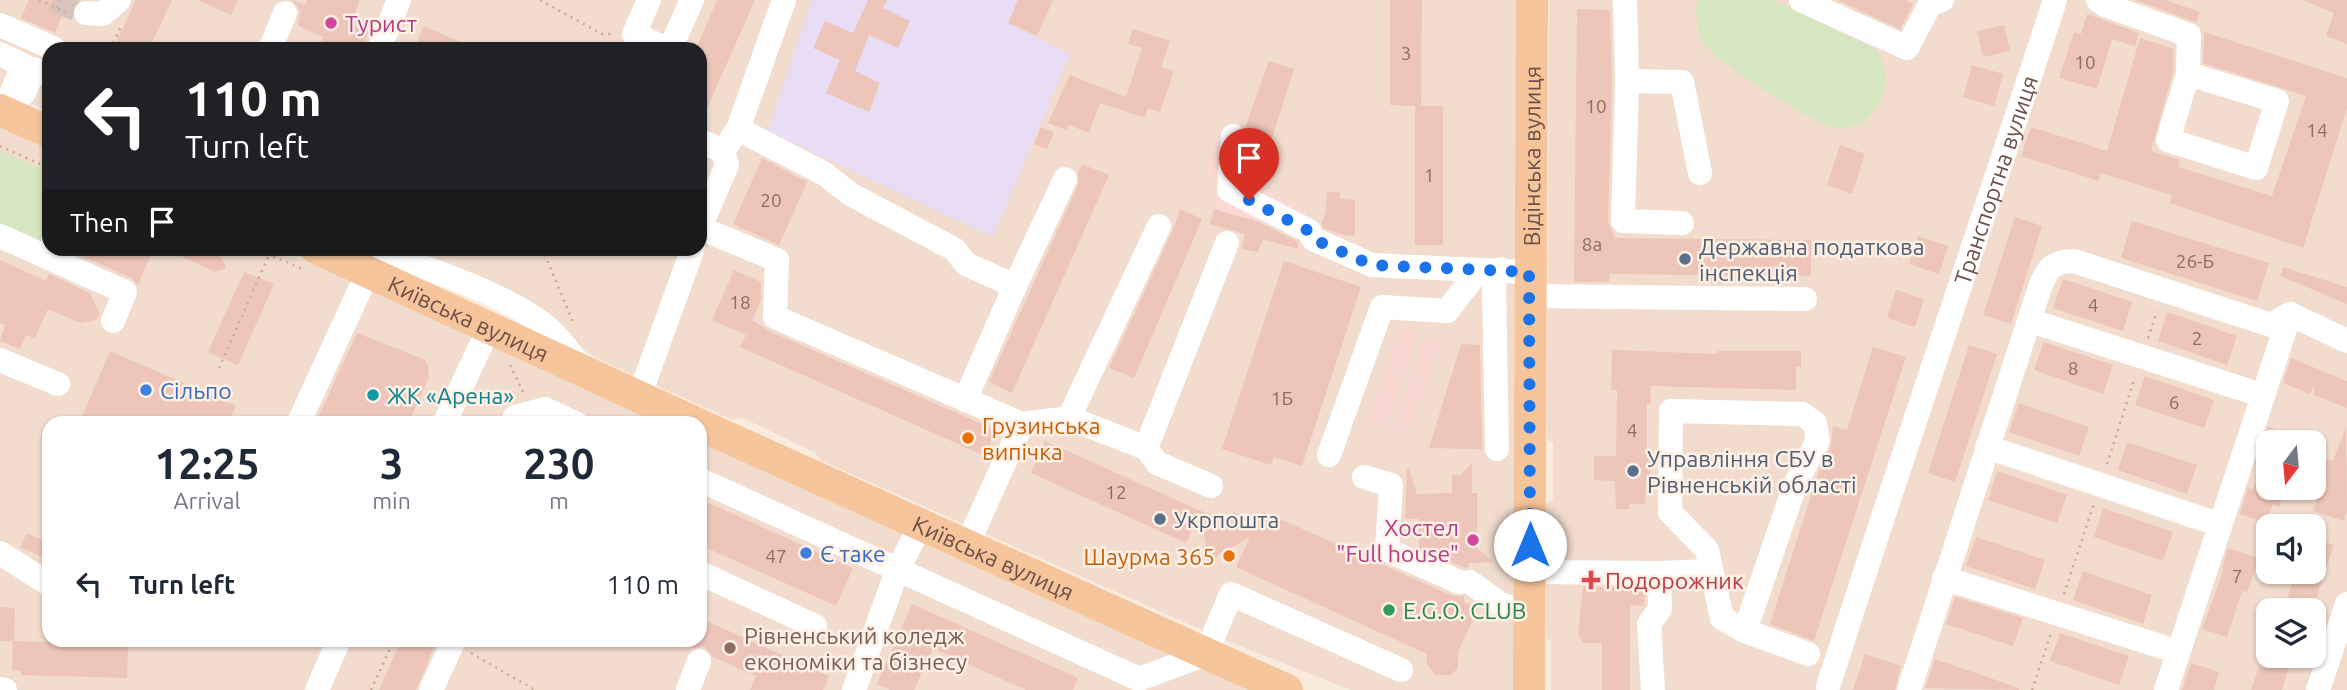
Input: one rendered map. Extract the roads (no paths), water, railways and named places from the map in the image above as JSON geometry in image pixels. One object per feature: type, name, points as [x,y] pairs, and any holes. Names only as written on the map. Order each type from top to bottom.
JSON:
[{"type":"main road","name":"Відінська вулиця","points":[[1529,690],[1530,572],[1510,277],[1532,0]]},
{"type":"main road","points":[[6,112],[42,129]]},
{"type":"main road","name":"Київська вулиця","points":[[360,260],[489,328],[681,416]]},
{"type":"main road","name":"Київська вулиця","points":[[707,428],[1287,690]]},
{"type":"street","points":[[77,13],[103,14],[119,0]]},
{"type":"street","points":[[382,42],[399,0]]},
{"type":"street","points":[[649,0],[634,34],[652,42]]},
{"type":"street","points":[[671,42],[692,0]]},
{"type":"street","points":[[723,151],[738,129],[785,0]]},
{"type":"street","points":[[1625,0],[1627,81],[1623,221],[1682,223]]},
{"type":"street","points":[[1801,0],[1907,48],[1930,4],[1942,0]]},
{"type":"street","name":"Транспортна вулиця","points":[[1828,687],[1902,454],[1937,359],[2055,0]]},
{"type":"street","points":[[2098,0],[2105,5],[2189,35],[2189,74],[2168,140],[2256,168],[2277,102],[2189,74]]},
{"type":"street","points":[[273,42],[285,13]]},
{"type":"street","points":[[0,25],[42,43]]},
{"type":"street","points":[[0,54],[23,65],[6,112]]},
{"type":"street","points":[[6,112],[34,69],[42,73]]},
{"type":"street","points":[[1627,81],[1682,82],[1700,173]]},
{"type":"street","points":[[738,129],[825,174],[850,194],[954,249],[966,264],[1015,286]]},
{"type":"street","points":[[1233,136],[1229,190],[1310,227],[1313,239],[1372,265],[1805,299]]},
{"type":"street","points":[[707,144],[723,151]]},
{"type":"street","points":[[707,212],[727,165],[723,151]]},
{"type":"street","points":[[965,400],[1065,179]]},
{"type":"street","points":[[1069,418],[1159,226]]},
{"type":"street","points":[[707,231],[777,260],[775,317],[1022,424],[1069,418],[1146,448],[1157,463],[1211,486]]},
{"type":"street","points":[[0,236],[42,255]]},
{"type":"street","points":[[1146,448],[1227,243]]},
{"type":"street","points":[[45,256],[125,292],[113,321]]},
{"type":"street","points":[[391,256],[428,269],[514,307],[555,334],[585,372]]},
{"type":"street","points":[[639,397],[690,256]]},
{"type":"street","points":[[301,416],[360,260]]},
{"type":"street","points":[[1909,690],[2040,287],[2049,268],[2064,261],[2074,261],[2347,341]]},
{"type":"street","points":[[1497,449],[1494,284],[1510,277]]},
{"type":"street","points":[[1329,455],[1382,307],[1447,311],[1510,277]]},
{"type":"street","points":[[2149,690],[2249,391],[2281,320]]},
{"type":"street","points":[[2166,690],[2281,320]]},
{"type":"street","points":[[2031,321],[2249,391]]},
{"type":"street","points":[[448,416],[489,328]]},
{"type":"street","points":[[0,360],[58,384]]},
{"type":"street","points":[[518,416],[545,408],[562,416]]},
{"type":"street","points":[[1745,632],[1795,485],[1818,440],[1815,423],[1802,414],[1671,411],[1670,512],[1707,550],[1722,618],[1745,632],[1808,654]]},
{"type":"street","points":[[967,545],[1022,424]]},
{"type":"street","points":[[1987,447],[2206,520]]},
{"type":"street","points":[[1364,477],[1391,485],[1387,550],[1464,582],[1500,604],[1530,613]]},
{"type":"street","points":[[707,483],[1139,679],[1206,654],[1231,594],[1401,670]]},
{"type":"street","points":[[855,690],[897,571],[921,524]]},
{"type":"street","points":[[0,553],[42,579]]},
{"type":"street","points":[[1530,572],[1710,571]]},
{"type":"street","points":[[1653,690],[1650,624],[1660,609],[1658,573]]},
{"type":"street","points":[[707,576],[815,626]]},
{"type":"street","points":[[1944,578],[2163,647]]},
{"type":"street","points":[[2318,690],[2347,604]]},
{"type":"street","points":[[317,690],[336,647]]},
{"type":"street","points":[[431,690],[451,647]]},
{"type":"street","points":[[688,690],[699,661]]},
{"type":"tunnel","points":[[54,0],[86,13]]},
{"type":"place","name":"Турист","points":[[331,23]]},
{"type":"place","name":"Державна податкова інспекція","points":[[1685,259]]},
{"type":"place","name":"Сільпо","points":[[146,390]]},
{"type":"place","name":"ЖК «Арена»","points":[[373,395]]},
{"type":"place","name":"Грузинська випічка","points":[[968,438]]},
{"type":"place","name":"Управління СБУ в Рівненській області","points":[[1633,471]]},
{"type":"place","name":"Укрпошта","points":[[1160,519]]},
{"type":"place","name":"Хостел \"Full house\"","points":[[1473,540]]},
{"type":"place","name":"Є таке","points":[[806,553]]},
{"type":"place","name":"Шаурма 365","points":[[1229,556]]},
{"type":"place","name":"Подорожник","points":[[1591,580]]},
{"type":"place","name":"E.G.O. CLUB","points":[[1389,610]]},
{"type":"place","name":"Рівненський коледж економіки та бізнесу","points":[[730,648]]}]
